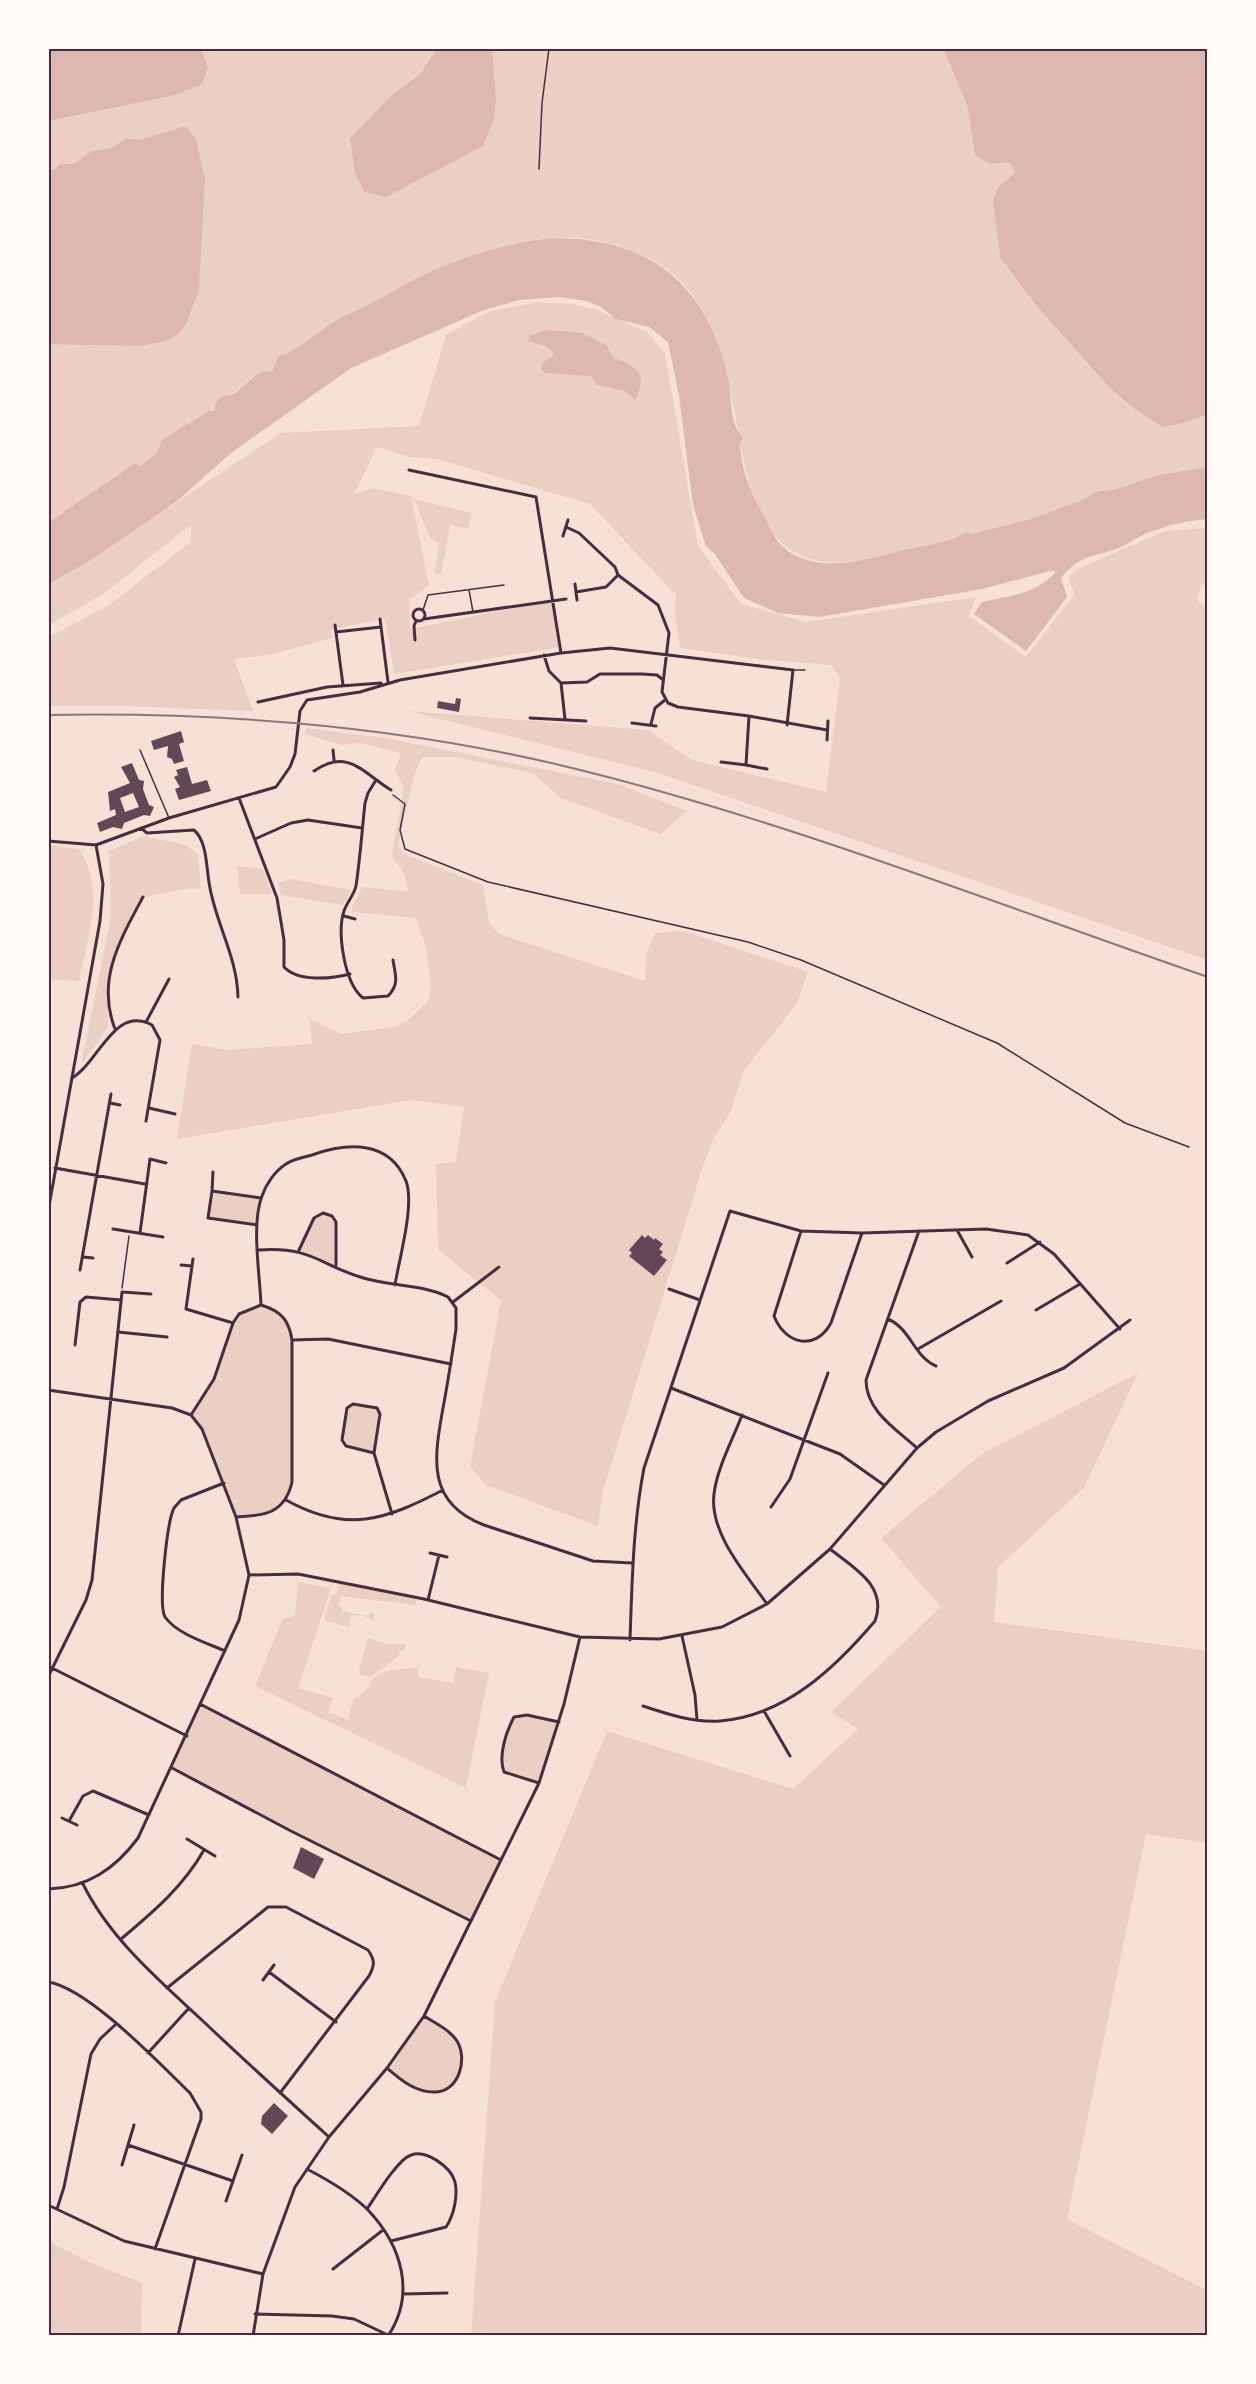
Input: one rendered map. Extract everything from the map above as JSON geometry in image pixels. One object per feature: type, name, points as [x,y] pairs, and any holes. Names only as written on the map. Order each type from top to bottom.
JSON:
[{"type":"street","points":[[409,470],[536,497],[561,652]]},
{"type":"street","points":[[562,536],[568,520]]},
{"type":"street","points":[[566,526],[579,533],[615,567],[618,575],[658,604],[669,633],[669,654],[663,680],[664,700]]},
{"type":"street","points":[[576,592],[606,587],[618,575]]},
{"type":"street","points":[[575,584],[577,600]]},
{"type":"street","points":[[416,621],[566,599]]},
{"type":"street","points":[[415,640],[414,612],[423,610],[424,619]]},
{"type":"street","points":[[380,619],[387,683]]},
{"type":"street","points":[[335,625],[343,685]]},
{"type":"street","points":[[336,632],[381,627]]},
{"type":"street","points":[[258,702],[298,691],[343,685],[387,683],[561,652],[610,648],[793,670],[787,725]]},
{"type":"street","points":[[544,655],[549,671],[561,683],[565,719]]},
{"type":"street","points":[[561,683],[587,682],[600,674],[657,675],[663,680]]},
{"type":"street","points":[[48,841],[96,845],[111,842],[169,818],[276,787],[282,781],[295,754],[300,711],[307,700],[360,692],[387,683]]},
{"type":"street","points":[[664,700],[678,707],[749,716],[787,725],[827,730]]},
{"type":"street","points":[[651,724],[655,708],[664,700]]},
{"type":"street","points":[[746,765],[749,716]]},
{"type":"street","points":[[530,718],[586,721]]},
{"type":"street","points":[[827,740],[828,721]]},
{"type":"street","points":[[632,723],[656,726]]},
{"type":"street","points":[[333,750],[334,760]]},
{"type":"street","points":[[314,771],[334,760],[356,765],[391,790]]},
{"type":"street","points":[[721,762],[767,769]]},
{"type":"street","points":[[376,780],[368,793],[356,887],[344,916],[342,939],[357,993],[363,998],[388,996],[395,989],[397,981],[393,960]]},
{"type":"street","points":[[239,798],[278,898],[284,940],[284,967],[296,975],[327,978],[350,974]]},
{"type":"street","points":[[255,839],[291,823],[308,820],[362,828]]},
{"type":"street","points":[[141,828],[147,833],[194,830],[201,838],[210,890],[236,970],[238,997]]},
{"type":"street","points":[[48,1212],[103,898],[96,845]]},
{"type":"street","points":[[115,1029],[109,1012],[107,996],[110,968],[117,946],[143,897]]},
{"type":"street","points":[[344,916],[355,919]]},
{"type":"street","points":[[146,1022],[169,979]]},
{"type":"street","points":[[72,1078],[85,1070],[115,1029],[136,1019],[152,1025],[160,1040],[146,1120]]},
{"type":"street","points":[[81,1270],[111,1094]]},
{"type":"street","points":[[110,1103],[120,1105]]},
{"type":"street","points":[[149,1108],[175,1114]]},
{"type":"street","points":[[261,1305],[257,1225],[261,1198],[274,1176],[286,1164],[347,1145],[364,1147],[382,1154],[397,1167],[406,1181],[409,1197],[395,1285]]},
{"type":"street","points":[[140,1233],[150,1159],[166,1163]]},
{"type":"street","points":[[55,1168],[145,1184]]},
{"type":"street","points":[[213,1172],[208,1218],[257,1225]]},
{"type":"street","points":[[212,1191],[261,1198]]},
{"type":"street","points":[[630,1640],[638,1498],[644,1468],[730,1210],[801,1231],[862,1233],[1011,1231],[1040,1242],[1120,1329]]},
{"type":"street","points":[[298,1250],[314,1218],[323,1214],[332,1216],[336,1222],[336,1266]]},
{"type":"street","points":[[113,1229],[163,1237]]},
{"type":"street","points":[[957,1230],[972,1257]]},
{"type":"street","points":[[801,1231],[774,1316],[779,1328],[785,1334],[806,1342],[818,1339],[826,1333],[862,1233]]},
{"type":"street","points":[[917,1448],[875,1410],[866,1392],[866,1380],[919,1231]]},
{"type":"street","points":[[1007,1263],[1040,1242]]},
{"type":"street","points":[[259,1250],[284,1248],[298,1250],[363,1278],[442,1294],[453,1302],[456,1329],[435,1453],[438,1478],[447,1500],[466,1518],[484,1525],[593,1561],[633,1563]]},
{"type":"street","points":[[83,1257],[93,1258]]},
{"type":"street","points":[[193,1259],[186,1309],[233,1323]]},
{"type":"street","points":[[182,1265],[192,1266]]},
{"type":"street","points":[[453,1302],[499,1267]]},
{"type":"street","points":[[1036,1310],[1080,1284]]},
{"type":"street","points":[[669,1289],[700,1300]]},
{"type":"street","points":[[48,1677],[50,1667],[86,1600],[92,1580],[122,1292],[151,1294]]},
{"type":"street","points":[[75,1345],[80,1302],[86,1297],[121,1300]]},
{"type":"street","points":[[918,1349],[1001,1301]]},
{"type":"street","points":[[191,1415],[214,1379],[233,1323],[239,1314],[261,1305],[279,1313],[286,1319],[292,1340],[292,1482],[286,1500],[274,1512],[263,1516],[236,1517]]},
{"type":"street","points":[[888,1319],[906,1330],[926,1362],[936,1366]]},
{"type":"street","points":[[249,1575],[298,1574],[428,1600],[579,1636],[630,1640],[682,1636],[722,1627],[767,1604],[830,1549],[917,1448],[936,1432],[988,1401],[1064,1368],[1130,1320]]},
{"type":"street","points":[[118,1332],[167,1337]]},
{"type":"street","points":[[292,1340],[328,1339],[451,1364]]},
{"type":"street","points":[[771,1507],[790,1479],[806,1440],[828,1373]]},
{"type":"street","points":[[671,1388],[806,1440],[855,1462],[884,1485]]},
{"type":"street","points":[[48,1390],[172,1408],[191,1415],[202,1429],[224,1483],[236,1517],[249,1575],[239,1620],[149,1815],[124,1856],[83,1884],[48,1889]]},
{"type":"street","points":[[374,1453],[346,1446],[342,1440],[347,1408],[353,1404],[377,1408],[381,1414],[374,1453],[392,1514]]},
{"type":"street","points":[[742,1415],[714,1492],[713,1510],[738,1563],[767,1604]]},
{"type":"street","points":[[224,1483],[181,1500],[174,1508],[162,1600],[164,1615],[173,1625],[225,1651]]},
{"type":"street","points":[[286,1500],[323,1517],[340,1521],[356,1521],[392,1514],[443,1490]]},
{"type":"street","points":[[643,1706],[698,1720],[720,1721],[763,1710],[801,1691],[825,1675],[875,1621],[879,1611],[875,1591],[868,1579],[830,1549]]},
{"type":"street","points":[[430,1553],[447,1557]]},
{"type":"street","points":[[428,1600],[439,1555]]},
{"type":"street","points":[[253,2336],[263,2274],[295,2187],[329,2137],[387,2068],[424,2016],[539,1783],[559,1722],[579,1636]]},
{"type":"street","points":[[682,1636],[698,1720]]},
{"type":"street","points":[[50,1667],[187,1736]]},
{"type":"street","points":[[201,1704],[501,1860]]},
{"type":"street","points":[[763,1710],[790,1756]]},
{"type":"street","points":[[539,1783],[504,1772],[500,1763],[508,1728],[514,1717],[527,1715],[559,1722]]},
{"type":"street","points":[[172,1767],[302,1836],[471,1921]]},
{"type":"street","points":[[69,1821],[83,1796],[93,1791],[149,1815]]},
{"type":"street","points":[[62,1818],[77,1825]]},
{"type":"street","points":[[187,1839],[214,1856]]},
{"type":"street","points":[[121,1939],[173,1893],[195,1867],[204,1850]]},
{"type":"street","points":[[83,1884],[91,1901],[121,1939],[167,1988],[329,2137]]},
{"type":"street","points":[[167,1988],[267,1907],[286,1907],[360,1944],[373,1958],[374,1967],[336,2022],[280,2093]]},
{"type":"street","points":[[263,1980],[274,1965]]},
{"type":"street","points":[[269,1972],[336,2022]]},
{"type":"street","points":[[48,1982],[75,1990],[190,2093],[201,2112],[201,2119],[155,2249]]},
{"type":"street","points":[[148,2053],[189,2008]]},
{"type":"street","points":[[387,2068],[404,2083],[434,2092],[442,2091],[456,2079],[462,2063],[458,2042],[450,2033],[424,2016]]},
{"type":"street","points":[[57,2209],[64,2187],[90,2054],[100,2039],[115,2025]]},
{"type":"street","points":[[122,2165],[134,2125]]},
{"type":"street","points":[[128,2145],[233,2181]]},
{"type":"street","points":[[367,2209],[402,2161],[410,2155],[422,2153],[434,2159],[452,2175],[455,2184],[455,2198],[452,2217],[446,2227],[391,2241]]},
{"type":"street","points":[[226,2201],[242,2155]]},
{"type":"street","points":[[255,2314],[332,2316],[354,2319],[388,2336],[399,2320],[403,2294],[400,2265],[391,2241],[367,2209],[345,2192],[307,2169]]},
{"type":"street","points":[[48,2205],[124,2241],[263,2274]]},
{"type":"street","points":[[333,2269],[383,2230]]},
{"type":"street","points":[[178,2336],[195,2259]]},
{"type":"street","points":[[403,2294],[447,2293]]},
{"type":"lane","points":[[423,610],[428,595],[504,585]]},
{"type":"lane","points":[[469,590],[473,613]]},
{"type":"lane","points":[[793,670],[805,670]]},
{"type":"lane","points":[[140,750],[169,818]]},
{"type":"path","points":[[539,169],[542,103],[549,48]]},
{"type":"path","points":[[391,790],[390,793],[405,804],[400,830],[405,849],[488,882],[737,940],[801,960],[997,1043],[1125,1123],[1189,1147]]},
{"type":"path","points":[[122,1292],[129,1232]]},
{"type":"shaded area","points":[[48,48],[1208,48],[1208,467],[1158,475],[1117,489],[1095,492],[1085,499],[1031,519],[971,534],[966,532],[937,544],[877,557],[832,562],[799,555],[776,537],[759,510],[748,478],[723,358],[708,322],[688,289],[671,272],[649,258],[612,244],[567,237],[522,242],[475,255],[406,284],[369,305],[333,321],[298,347],[278,356],[272,372],[251,378],[234,393],[222,397],[215,403],[214,411],[208,411],[187,424],[152,459],[141,466],[118,473],[71,509],[48,523]]},
{"type":"shaded area","points":[[48,48],[201,48],[208,67],[202,84],[175,95],[48,121]]},
{"type":"shaded area","points":[[438,48],[492,48],[496,99],[494,119],[483,146],[386,197],[364,192],[355,173],[350,138],[392,95],[419,75]]},
{"type":"shaded area","points":[[943,48],[1208,48],[1208,414],[1163,427],[1136,410],[1111,389],[1036,305],[1000,257],[993,200],[999,186],[1014,174],[1015,170],[1009,162],[990,164],[975,155],[968,107]]},
{"type":"shaded area","points":[[186,126],[196,139],[205,179],[199,290],[186,324],[177,335],[166,341],[140,346],[48,344],[48,170],[53,170],[61,164],[74,164],[92,151],[111,148],[126,139],[140,140]]},
{"type":"shaded area","points":[[553,238],[588,240],[619,247],[647,258],[670,274],[690,294],[707,319],[719,348],[729,382],[733,419],[739,433],[744,438],[740,442],[740,451],[750,486],[776,539],[795,555],[809,561],[824,563],[871,558],[944,542],[966,532],[971,534],[1031,519],[1085,499],[1095,492],[1117,489],[1158,475],[1208,467],[1208,519],[1157,529],[1121,547],[1088,557],[1075,564],[1061,578],[1067,597],[1026,651],[974,614],[982,602],[1012,596],[1039,586],[1055,573],[1054,570],[982,589],[819,617],[778,613],[744,598],[715,554],[706,546],[693,505],[679,396],[668,342],[649,327],[616,319],[601,307],[587,301],[559,297],[520,300],[484,310],[351,368],[231,453],[177,501],[94,558],[48,585],[48,523],[135,463],[141,466],[157,453],[162,440],[208,411],[214,411],[218,400],[233,394],[262,372],[272,372],[278,356],[297,348],[342,316],[433,271],[501,247]]},
{"type":"shaded area","points":[[538,302],[572,304],[597,310],[647,332],[665,353],[698,546],[741,604],[806,622],[976,597],[969,616],[1026,657],[1075,594],[1068,578],[1077,569],[1165,531],[1208,528],[1208,582],[1201,585],[1197,600],[1208,611],[1208,960],[658,773],[408,711],[648,730],[692,760],[826,792],[840,678],[831,665],[757,659],[680,648],[675,615],[676,595],[590,504],[437,459],[409,457],[377,447],[354,494],[373,488],[411,496],[429,585],[409,600],[410,629],[554,600],[560,647],[394,674],[385,619],[332,629],[332,638],[273,654],[234,659],[253,711],[122,706],[48,706],[48,638],[110,604],[191,542],[191,525],[103,594],[48,626],[48,587],[281,433],[419,426],[446,335],[490,311]]},
{"type":"shaded area","points":[[547,330],[582,333],[606,345],[614,358],[629,364],[638,372],[641,383],[635,400],[625,391],[597,385],[591,376],[545,373],[541,369],[542,363],[554,353],[546,346],[528,341],[529,336]]},
{"type":"shaded area","points":[[414,499],[472,513],[468,529],[450,525],[441,574],[435,573],[439,543],[430,538]]},
{"type":"shaded area","points":[[306,728],[385,738],[618,784],[687,811],[660,834],[561,798],[533,773],[456,757],[422,757],[414,775],[398,846],[406,855],[483,885],[489,923],[499,934],[645,981],[646,955],[655,933],[684,931],[808,972],[797,1003],[743,1072],[731,1111],[713,1140],[702,1169],[603,1491],[598,1526],[486,1485],[470,1466],[501,1301],[438,1249],[436,1164],[456,1162],[464,1107],[410,1100],[177,1139],[192,1044],[226,1050],[312,1044],[310,1019],[342,1034],[393,1027],[406,1022],[428,1001],[431,986],[426,947],[416,918],[352,912],[352,907],[362,887],[409,892],[403,871],[392,857],[404,787],[395,770],[401,753],[361,743],[342,745],[305,734]]},
{"type":"shaded area","points":[[144,836],[186,845],[198,855],[201,889],[191,888],[143,897],[117,946],[110,968],[107,996],[108,1027],[81,1065],[111,917],[109,851]]},
{"type":"shaded area","points":[[48,845],[79,849],[92,880],[90,931],[79,981],[48,979]]},
{"type":"shaded area","points":[[237,866],[263,869],[272,894],[240,894]]},
{"type":"shaded area","points":[[291,879],[351,890],[343,905],[281,895],[277,883]]},
{"type":"shaded area","points":[[212,1191],[261,1198],[257,1225],[208,1218]]},
{"type":"shaded area","points":[[323,1213],[332,1216],[336,1222],[336,1266],[299,1250],[314,1218]]},
{"type":"shaded area","points":[[261,1305],[274,1310],[282,1318],[292,1340],[292,1482],[281,1507],[274,1512],[263,1516],[236,1517],[202,1429],[191,1415],[214,1379],[233,1323],[239,1314]]},
{"type":"shaded area","points":[[1138,1373],[1084,1488],[998,1567],[994,1622],[1208,1651],[1208,1843],[1146,1834],[1067,2219],[1208,2291],[1208,2336],[471,2336],[495,2002],[607,1731],[793,1789],[858,1729],[831,1712],[941,1607],[881,1538],[983,1453]]},
{"type":"shaded area","points":[[353,1404],[377,1408],[380,1414],[374,1453],[346,1446],[342,1440],[347,1408]]},
{"type":"shaded area","points":[[298,1582],[331,1588],[298,1688],[333,1698],[328,1712],[348,1720],[353,1700],[366,1690],[373,1678],[384,1671],[419,1667],[418,1677],[453,1683],[456,1667],[489,1673],[466,1788],[255,1686],[282,1620],[295,1615]]},
{"type":"shaded area","points":[[339,1582],[415,1598],[416,1605],[341,1596],[338,1606],[342,1607],[341,1611],[368,1616],[370,1612],[374,1613],[373,1621],[365,1616],[352,1615],[348,1627],[324,1620],[332,1594],[336,1595]]},
{"type":"shaded area","points":[[368,1638],[387,1644],[406,1644],[404,1650],[398,1652],[400,1655],[371,1677],[361,1675],[359,1670]]},
{"type":"shaded area","points":[[200,1704],[501,1860],[471,1921],[172,1768]]},
{"type":"shaded area","points":[[527,1715],[559,1722],[539,1783],[504,1772],[502,1766],[504,1744],[511,1723],[514,1717]]},
{"type":"shaded area","points":[[424,2016],[450,2033],[460,2048],[458,2074],[447,2088],[440,2091],[431,2092],[419,2089],[387,2068]]},
{"type":"shaded area","points":[[48,2241],[89,2262],[142,2283],[141,2336],[48,2336]]},
{"type":"building","points":[[456,698],[461,699],[459,712],[437,708],[438,701],[455,704]]},
{"type":"building","points":[[181,731],[184,742],[179,744],[184,761],[174,764],[172,759],[167,757],[168,746],[154,750],[151,741]]},
{"type":"building","points":[[132,763],[139,780],[144,781],[143,789],[149,805],[154,807],[150,816],[144,815],[124,823],[122,829],[113,827],[100,832],[97,823],[116,815],[115,809],[110,811],[108,792],[130,783],[121,767]],"holes":[[[133,793],[139,807],[125,812],[120,798]]]},
{"type":"building","points":[[187,767],[192,784],[207,780],[211,791],[179,800],[175,789],[180,787],[174,777],[178,775],[176,770]]},
{"type":"building","points":[[642,1235],[645,1238],[648,1235],[654,1240],[655,1238],[663,1244],[659,1249],[663,1252],[660,1255],[667,1260],[654,1276],[629,1256],[632,1253],[629,1250]]},
{"type":"building","points":[[301,1847],[324,1859],[314,1879],[293,1868]]},
{"type":"building","points":[[274,2103],[288,2116],[272,2134],[261,2124],[262,2116]]},
{"type":"railway","points":[[48,715],[178,716],[310,725],[440,741],[568,767],[649,788],[810,837],[1208,977]]}]
